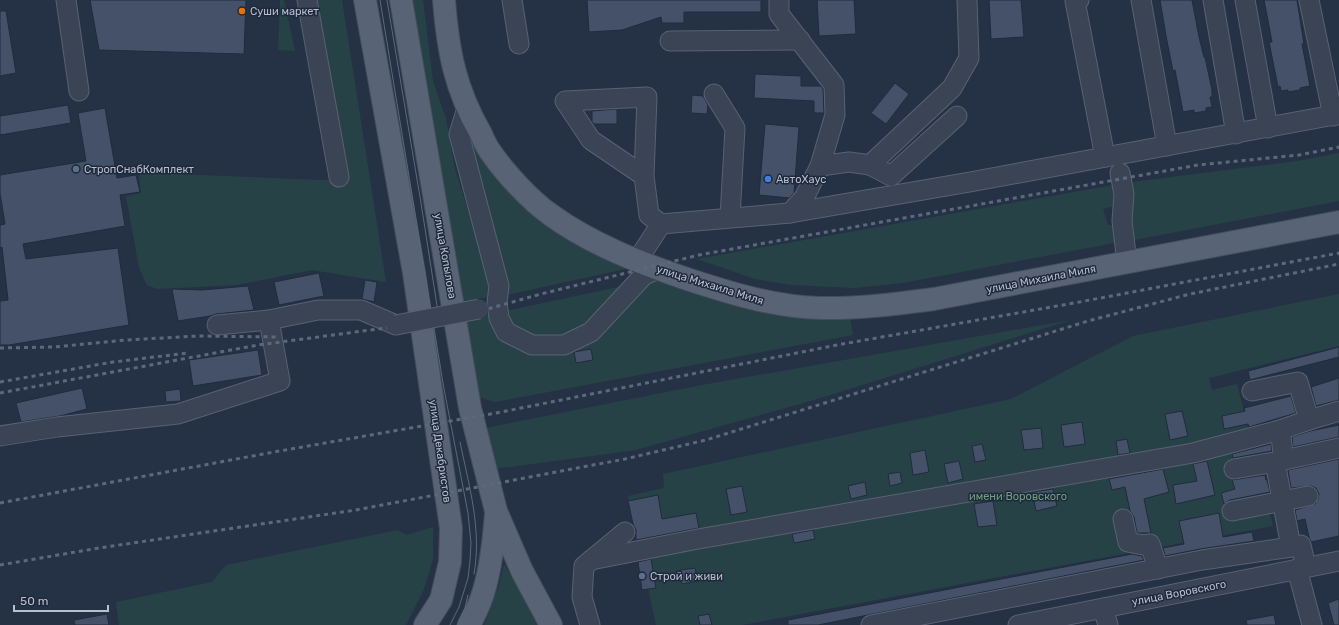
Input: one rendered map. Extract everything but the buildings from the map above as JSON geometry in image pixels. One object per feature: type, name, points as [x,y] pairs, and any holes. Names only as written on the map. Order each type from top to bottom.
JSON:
[{"type":"main road","name":"улица Декабристов","points":[[366,0],[414,273],[451,528],[450,562],[441,600],[425,625]]},
{"type":"main road","name":"улица Копылова","points":[[401,0],[470,408],[496,511]]},
{"type":"main road","name":"улица Михаила Миля","points":[[443,6],[455,75],[467,108],[492,154],[521,188],[550,215],[581,234],[637,261],[726,292],[771,303],[819,308],[900,304],[934,299],[1339,222]]},
{"type":"main road","points":[[469,625],[481,602],[488,574],[496,511]]},
{"type":"main road","points":[[496,511],[522,572],[551,625]]},
{"type":"street","points":[[66,0],[79,91]]},
{"type":"street","points":[[307,0],[339,177]]},
{"type":"street","points":[[512,0],[519,44]]},
{"type":"street","points":[[779,0],[779,14],[834,85],[835,115],[820,166],[804,198],[790,213]]},
{"type":"street","points":[[870,165],[952,88],[969,58],[967,0]]},
{"type":"street","points":[[1079,0],[1075,1],[1104,158]]},
{"type":"street","points":[[1141,0],[1167,146]]},
{"type":"street","points":[[1213,0],[1236,134]]},
{"type":"street","points":[[1245,0],[1268,128]]},
{"type":"street","points":[[644,176],[590,140],[565,100],[647,96],[644,176],[649,215],[661,224],[790,213],[1104,158],[1336,115],[1331,64],[1309,0]]},
{"type":"street","points":[[670,41],[800,40]]},
{"type":"street","points":[[714,94],[735,128],[730,217]]},
{"type":"street","points":[[467,108],[459,134],[499,286],[497,302],[499,318],[506,332],[532,345],[564,345],[591,332],[644,275],[659,269]]},
{"type":"street","points":[[820,166],[849,162],[870,165],[891,176],[957,116]]},
{"type":"street","points":[[1120,173],[1124,194],[1122,221],[1127,262]]},
{"type":"street","points":[[637,261],[661,224]]},
{"type":"street","points":[[217,325],[269,320],[318,310],[360,310],[396,325],[479,309],[497,302]]},
{"type":"street","points":[[0,436],[56,427],[178,414],[280,381],[269,320]]},
{"type":"street","points":[[1252,391],[1298,382],[1309,420]]},
{"type":"street","points":[[591,560],[698,539],[1193,453],[1280,430],[1339,411]]},
{"type":"street","points":[[1280,430],[1279,461],[1282,501],[1291,547]]},
{"type":"street","points":[[1234,469],[1339,448]]},
{"type":"street","points":[[1232,510],[1308,496]]},
{"type":"street","points":[[1123,519],[1128,542],[1143,545],[1150,544],[1158,569]]},
{"type":"street","points":[[590,625],[582,597],[584,566],[625,532]]},
{"type":"street","points":[[872,625],[1202,560],[1301,545],[1302,568],[1312,625]]},
{"type":"street","name":"улица Воровского","points":[[1018,625],[1106,616],[1302,568],[1339,561]]},
{"type":"green space","points":[[280,0],[284,0],[295,51],[278,50]]},
{"type":"green space","points":[[314,0],[342,0],[386,282],[312,270],[236,285],[157,289],[147,285],[139,268],[126,196],[141,193],[139,175],[152,173],[345,181]]},
{"type":"green space","points":[[407,0],[423,0],[433,81],[446,119],[455,169],[490,281],[490,297],[458,302]]},
{"type":"green space","points":[[466,132],[493,169],[634,267],[507,295]]},
{"type":"green space","points":[[1339,153],[1339,201],[1129,241],[1124,183],[1297,161]]},
{"type":"green space","points":[[1119,184],[1118,205],[1103,209],[1108,225],[1117,225],[1119,242],[903,283],[854,288],[792,285],[755,279],[697,259]]},
{"type":"green space","points":[[656,279],[755,311],[850,318],[853,335],[495,402],[478,397],[463,320]]},
{"type":"green space","name":"имени Воровского","points":[[1339,294],[1339,346],[1209,378],[1212,390],[1237,384],[1273,526],[742,625],[656,625],[628,496],[664,488],[663,474],[1011,399],[1133,336]]},
{"type":"green space","points":[[1071,320],[814,400],[636,450],[494,469],[486,428],[702,385]]},
{"type":"green space","points":[[433,527],[433,559],[424,589],[406,625],[119,625],[116,602],[212,582],[226,565],[398,530],[407,535]]},
{"type":"green space","points":[[504,564],[540,625],[484,625],[499,585]]},
{"type":"tram line","points":[[380,0],[444,389],[468,513],[471,543],[468,578],[459,607],[450,625]]},
{"type":"tram line","points":[[387,0],[438,312]]},
{"type":"tram line","points":[[460,442],[475,524],[476,557],[474,574]]},
{"type":"tram line","points":[[457,625],[465,608],[468,595]]},
{"type":"railway","points":[[0,393],[258,345],[393,327],[484,310],[541,294],[699,255],[1198,165],[1299,155],[1339,147]]},
{"type":"railway","points":[[0,503],[274,452],[496,413],[837,345],[1074,303],[1339,253]]},
{"type":"railway","points":[[0,565],[99,548],[356,510],[625,459],[706,440],[1088,321],[1190,294],[1339,264]]},
{"type":"railway","points":[[0,348],[54,347],[126,340],[198,336],[279,337]]},
{"type":"railway","points":[[0,382],[113,362],[188,353]]},
{"type":"place","name":"Суши маркет","points":[[242,11]]},
{"type":"place","name":"СтропСнабКомплект","points":[[76,169]]},
{"type":"place","name":"АвтоХаус","points":[[768,179]]},
{"type":"place","name":"Строй и живи","points":[[642,576]]}]
